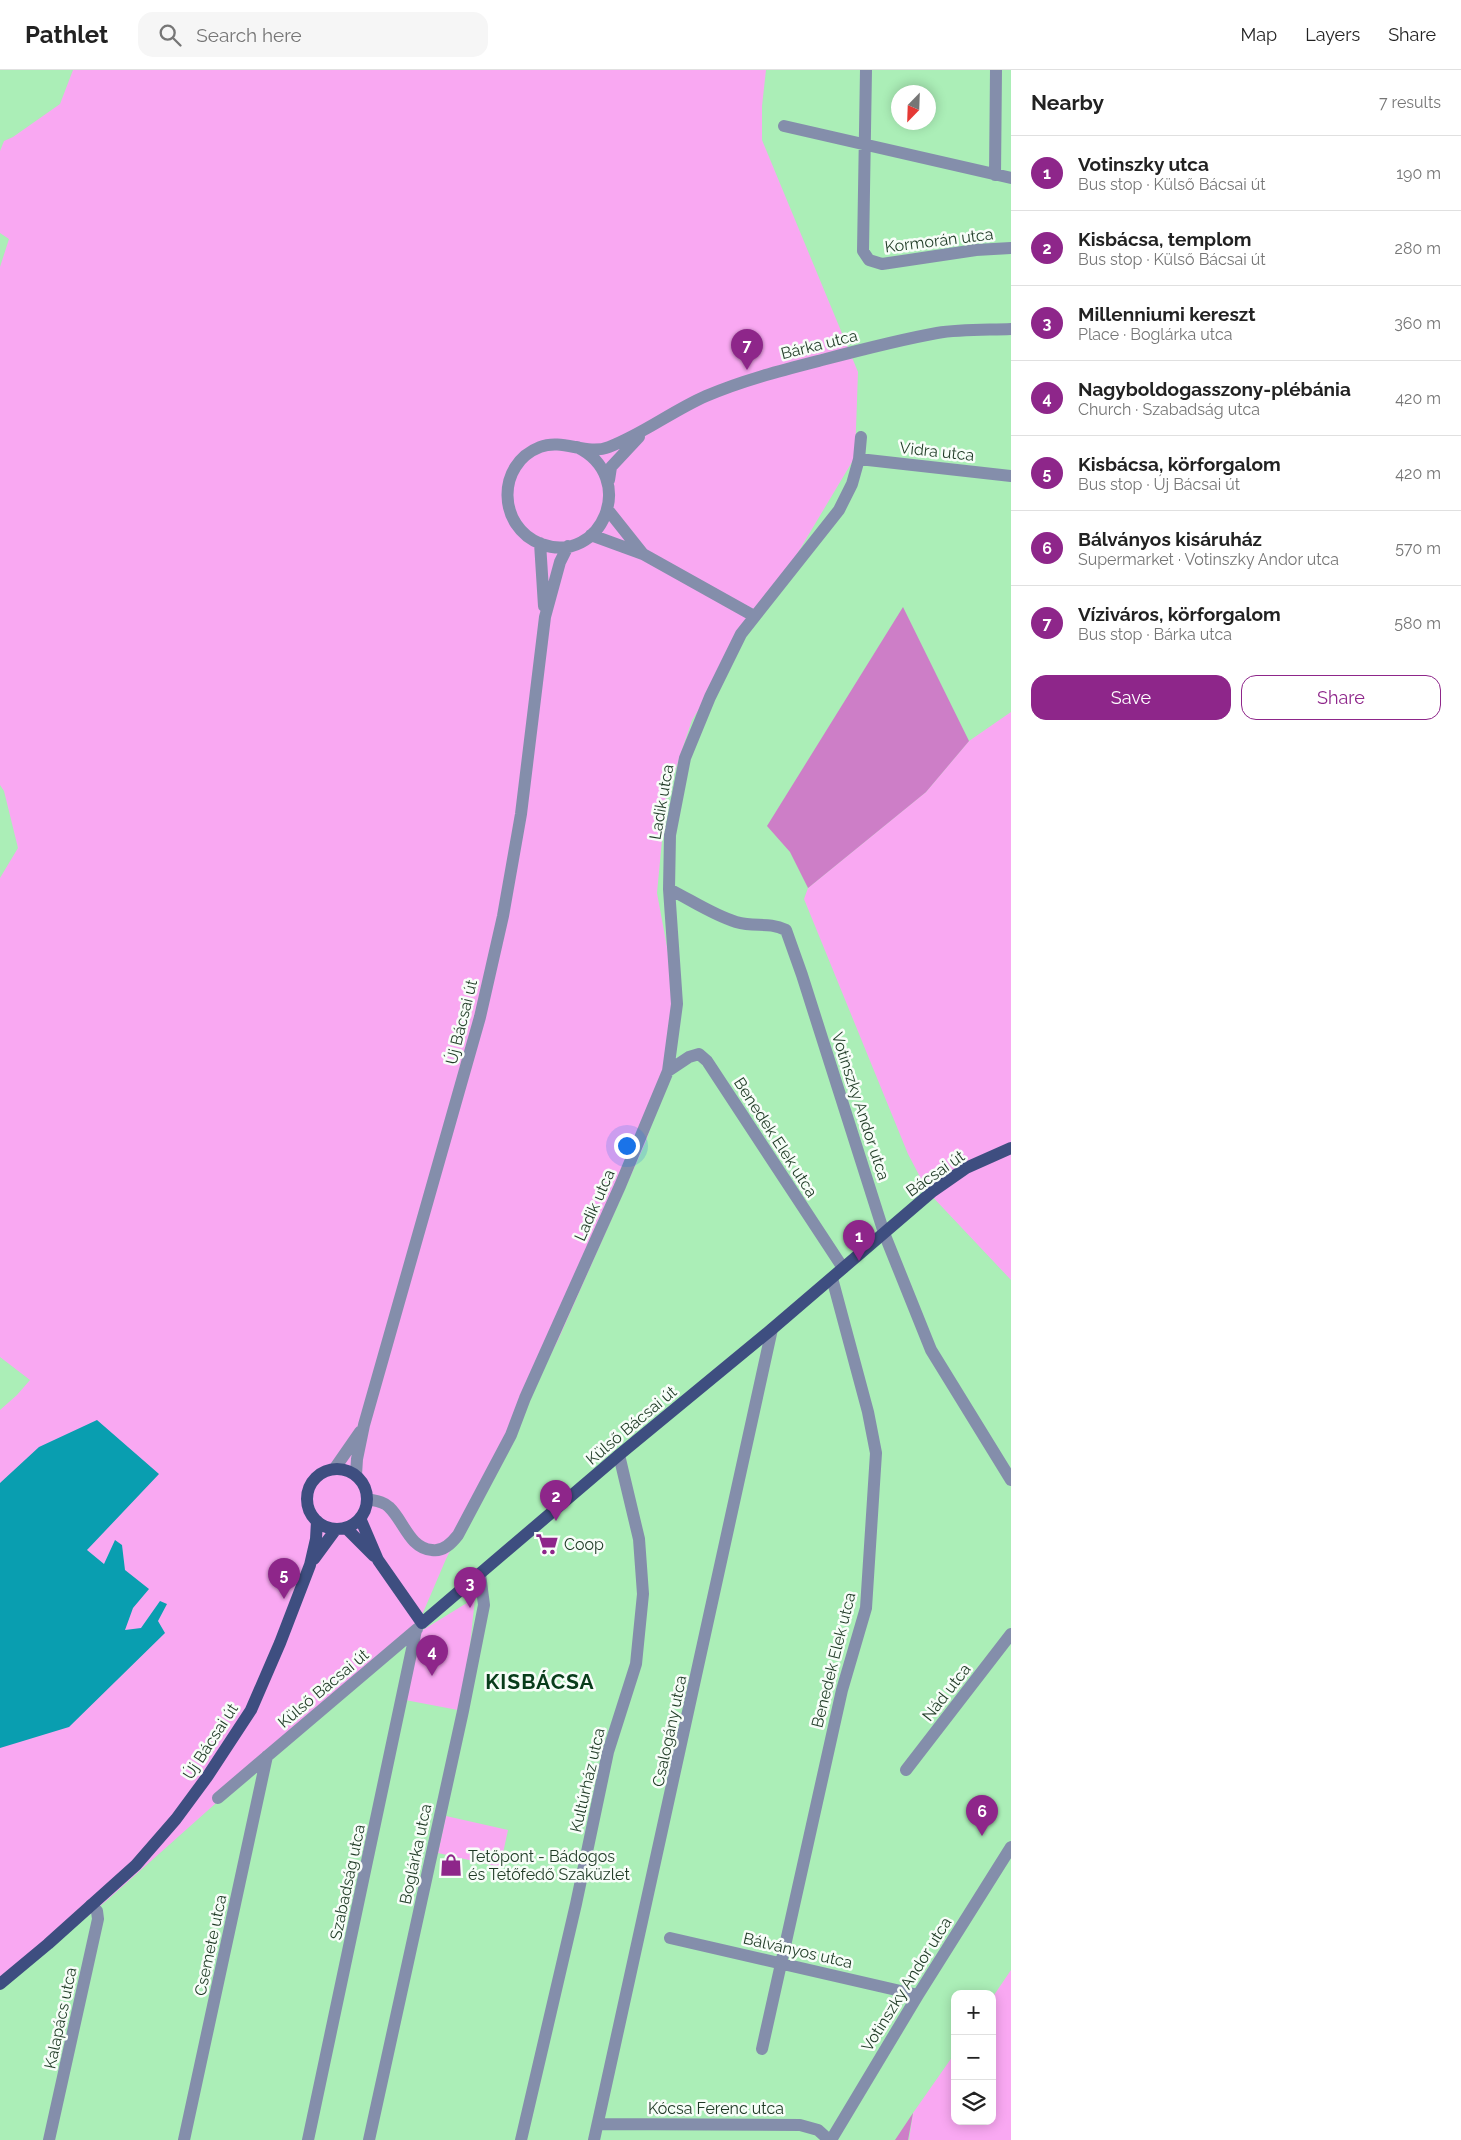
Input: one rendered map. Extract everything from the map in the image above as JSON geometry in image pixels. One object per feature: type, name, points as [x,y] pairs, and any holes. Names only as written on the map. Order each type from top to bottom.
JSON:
[{"type":"main road","name":"Bácsai út","points":[[905,1214],[966,1168],[1011,1148]]},
{"type":"main road","name":"Külső Bácsai út","points":[[419,1627],[620,1455],[772,1329],[905,1214]]},
{"type":"main road","points":[[335,1468],[344,1469],[356,1475],[366,1489],[366,1506],[360,1518],[378,1560],[419,1627]]},
{"type":"main road","name":"Új Bácsai út","points":[[0,1984],[136,1865],[176,1819],[207,1777],[251,1710],[310,1566],[316,1539],[317,1521],[310,1514],[307,1504],[310,1484],[317,1476],[335,1468]]},
{"type":"main road","name":"Új Bácsai út","points":[[310,1566],[341,1528],[360,1518]]},
{"type":"main road","points":[[317,1521],[322,1525],[341,1528],[378,1560]]},
{"type":"street","name":"Kormorán utca","points":[[866,70],[864,251],[869,260],[882,264],[976,250],[1011,248]]},
{"type":"street","points":[[995,175],[996,70]]},
{"type":"street","points":[[784,126],[1011,178]]},
{"type":"street","name":"Bárka utca","points":[[646,430],[706,396],[764,375],[848,353],[938,333],[1011,328]]},
{"type":"street","points":[[578,447],[596,459],[603,468],[608,482],[610,500],[608,510],[601,524],[591,535],[568,546],[540,543],[526,535],[511,516],[506,492],[510,476],[524,456],[538,447],[562,443],[578,447],[590,450],[607,448],[646,430]]},
{"type":"street","points":[[608,482],[611,467],[646,430]]},
{"type":"street","name":"Ladik utca","points":[[367,1499],[384,1503],[391,1508],[419,1546],[435,1551],[441,1550],[453,1542],[511,1435],[525,1398],[620,1186],[668,1071],[677,1004],[669,889],[670,835],[686,758],[710,697],[741,634],[838,510],[852,484],[859,459],[861,438]]},
{"type":"street","name":"Vidra utca","points":[[859,459],[1011,476]]},
{"type":"street","points":[[608,510],[643,554]]},
{"type":"street","points":[[591,535],[643,554],[754,616]]},
{"type":"street","name":"Új Bácsai út","points":[[540,543],[545,617]]},
{"type":"street","name":"Új Bácsai út","points":[[356,1475],[357,1459],[364,1425],[480,1017],[501,925],[521,814],[545,617],[560,562],[568,546]]},
{"type":"street","name":"Votinszky Andor utca","points":[[669,889],[734,922],[751,926],[775,924],[786,930],[884,1233],[931,1350],[1011,1480]]},
{"type":"street","name":"Benedek Elek utca","points":[[668,1071],[699,1054],[707,1061],[843,1268]]},
{"type":"street","name":"Benedek Elek utca","points":[[762,2049],[842,1690],[866,1608],[875,1499],[876,1453],[868,1412],[832,1278]]},
{"type":"street","name":"Csalogány utca","points":[[594,2140],[772,1329]]},
{"type":"street","name":"Új Bácsai út","points":[[335,1468],[364,1425]]},
{"type":"street","name":"Kultúrház utca","points":[[521,2140],[576,1904],[608,1752],[636,1664],[643,1594],[639,1539],[620,1455]]},
{"type":"street","name":"Boglárka utca","points":[[369,2140],[473,1663],[484,1605],[480,1574]]},
{"type":"street","name":"Külső Bácsai út","points":[[218,1798],[419,1627]]},
{"type":"street","name":"Szabadság utca","points":[[308,2140],[419,1627]]},
{"type":"street","name":"Nád utca","points":[[906,1770],[1011,1634]]},
{"type":"street","name":"Csemete utca","points":[[184,2140],[267,1756]]},
{"type":"street","name":"Votinszky Andor utca","points":[[830,2140],[1011,1847]]},
{"type":"street","name":"Kalapács utca","points":[[50,2140],[98,1919],[97,1911],[91,1904]]},
{"type":"street","name":"Bálványos utca","points":[[670,1938],[782,1962],[918,1995]]},
{"type":"street","name":"Kócsa Ferenc utca","points":[[598,2124],[800,2125],[818,2130],[830,2140]]},
{"type":"shaded area","points":[[73,70],[766,70],[762,106],[762,140],[858,372],[855,457],[769,601],[692,720],[666,798],[657,893],[674,985],[669,1069],[646,1141],[558,1340],[446,1559],[413,1636],[475,1598],[463,1711],[400,1699],[411,1639],[243,1779],[105,1902],[0,1989],[0,1410],[30,1380],[0,1357],[0,878],[18,848],[4,791],[0,785],[0,267],[9,239],[0,233],[0,151],[4,141],[13,137],[60,104]]},
{"type":"shaded area","points":[[903,607],[969,741],[926,792],[808,888],[790,852],[767,826]]},
{"type":"shaded area","points":[[1011,712],[1011,1280],[928,1192],[908,1154],[804,899],[808,888],[926,792],[969,741]]},
{"type":"shaded area","points":[[446,1816],[508,1830],[500,1867],[438,1853]]},
{"type":"shaded area","points":[[1011,1970],[1011,2140],[909,2140],[913,2113],[951,2059],[951,2125],[996,2125],[996,1992]]},
{"type":"shaded area","points":[[913,2113],[908,2140],[895,2140]]},
{"type":"water","points":[[97,1420],[159,1474],[87,1550],[104,1564],[115,1540],[122,1545],[125,1570],[149,1589],[133,1608],[125,1630],[141,1628],[160,1601],[167,1604],[158,1621],[165,1633],[69,1727],[0,1748],[0,1483],[39,1447]]},
{"type":"place","name":"Víziváros, körforgalom","points":[[747,370]]},
{"type":"place","name":"Votinszky utca","points":[[859,1261]]},
{"type":"place","name":"Kisbácsa, templom","points":[[556,1521]]},
{"type":"place","name":"Coop","points":[[547,1544]]},
{"type":"place","name":"Kisbácsa, körforgalom","points":[[284,1599]]},
{"type":"place","name":"Millenniumi kereszt","points":[[470,1608]]},
{"type":"place","name":"Nagyboldogasszony-plébánia","points":[[432,1676]]},
{"type":"place","name":"Bálványos kisáruház","points":[[982,1836]]},
{"type":"place","name":"Tetőpont - Bádogos és Tetőfedő Szaküzlet","points":[[451,1865]]},
{"type":"district","name":"KISBÁCSA","points":[[540,1682]]}]
